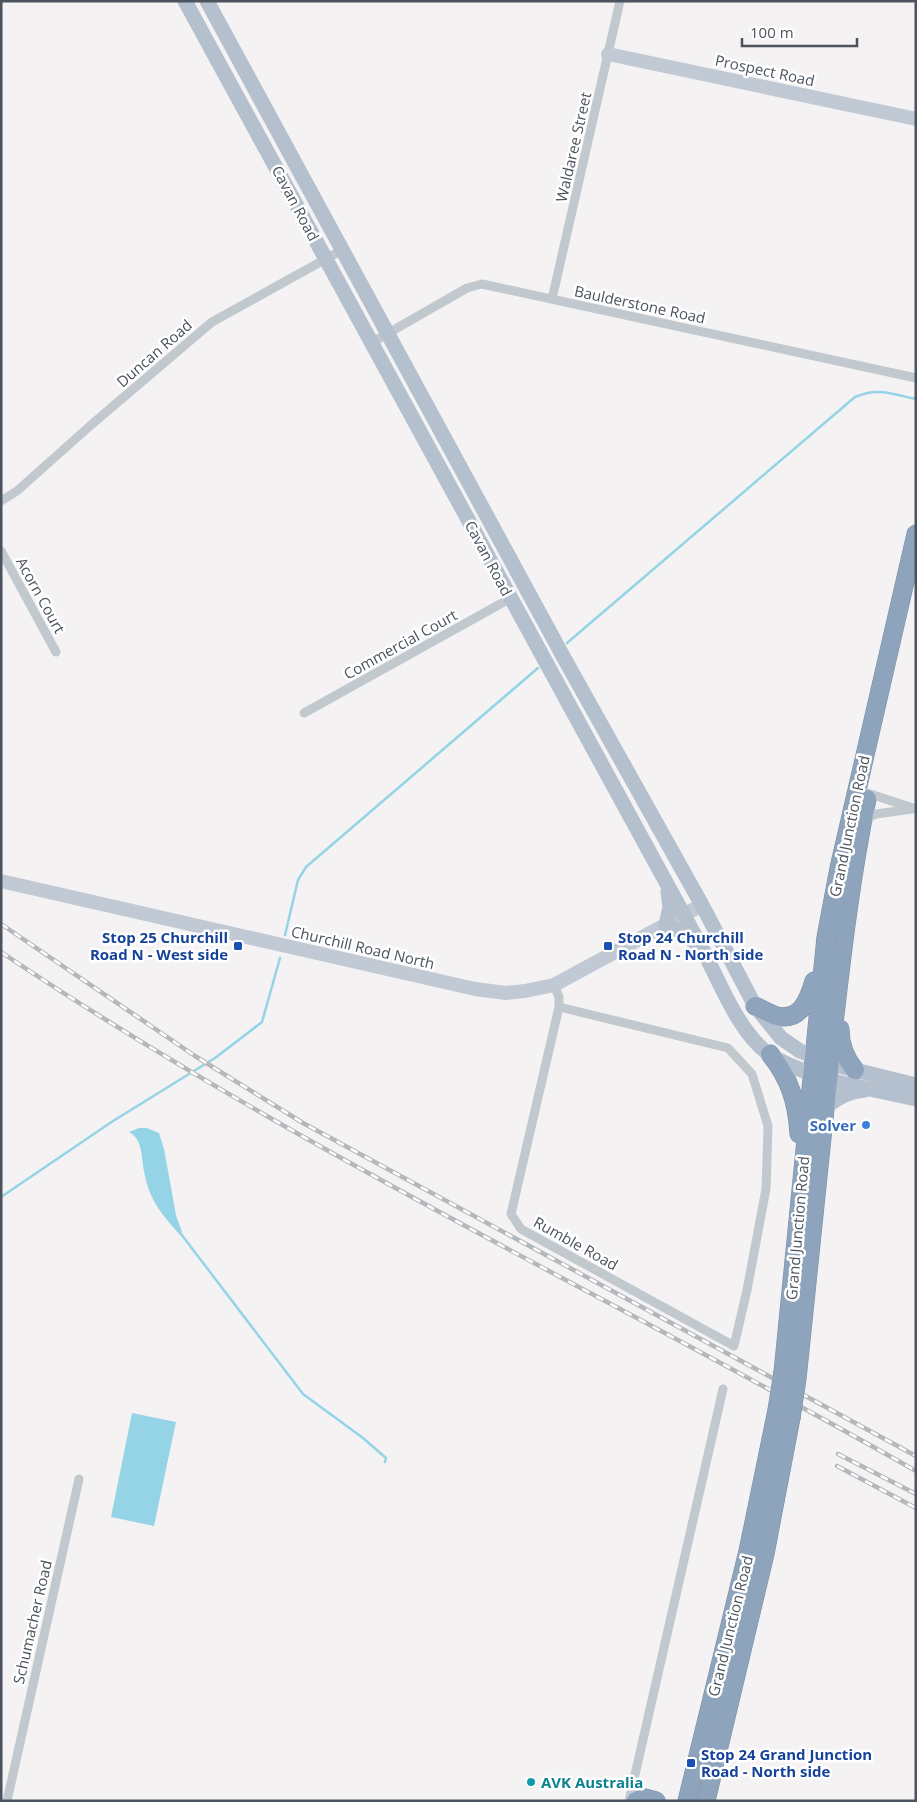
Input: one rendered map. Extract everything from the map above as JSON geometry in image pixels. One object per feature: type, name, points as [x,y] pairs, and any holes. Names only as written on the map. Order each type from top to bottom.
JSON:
[{"type":"highway","name":"Grand Junction Road","points":[[790,1376],[802,1179],[840,973],[852,872],[861,826],[862,792],[912,564],[916,534]]},
{"type":"highway","name":"Grand Junction Road","points":[[706,1801],[790,1376],[825,1108],[821,1069],[826,937],[839,868],[862,792],[916,581]]},
{"type":"highway","points":[[755,1006],[784,1017],[798,1012],[806,1005],[826,937]]},
{"type":"highway","points":[[840,973],[842,1046],[848,1062],[855,1070]]},
{"type":"highway","points":[[770,1054],[783,1071],[791,1088],[798,1127],[802,1179]]},
{"type":"highway","name":"Grand Junction Road","points":[[685,1798],[752,1570]]},
{"type":"highway","points":[[636,1801],[646,1798],[656,1801]]},
{"type":"main road","name":"Cavan Road","points":[[185,1],[741,1022],[770,1054],[821,1069]]},
{"type":"main road","name":"Cavan Road","points":[[207,1],[564,658],[702,905],[755,1006],[781,1038],[821,1069]]},
{"type":"main road","points":[[667,886],[670,908],[666,925],[684,933],[703,950]]},
{"type":"main road","points":[[821,1069],[855,1070],[916,1085]]},
{"type":"main road","points":[[821,1069],[874,1090],[916,1099]]},
{"type":"main road","points":[[825,1108],[836,1099],[850,1093],[859,1090],[874,1090]]},
{"type":"street","name":"Waldaree Street","points":[[552,300],[620,1]]},
{"type":"street","name":"Prospect Road","points":[[608,54],[916,119]]},
{"type":"street","name":"Duncan Road","points":[[1,501],[17,491],[90,425],[212,322],[342,250]]},
{"type":"street","name":"Baulderstone Road","points":[[371,343],[466,288],[476,285],[491,286],[916,378]]},
{"type":"street","name":"Acorn Court","points":[[1,551],[56,652]]},
{"type":"street","name":"Commercial Court","points":[[304,713],[510,598]]},
{"type":"street","points":[[862,792],[915,809]]},
{"type":"street","points":[[861,826],[871,816],[876,814],[915,809]]},
{"type":"street","name":"Churchill Road North","points":[[1,881],[299,950],[506,993],[554,985],[702,905]]},
{"type":"street","name":"Rumble Road","points":[[554,985],[559,998],[559,1007],[511,1214],[521,1229],[734,1346],[747,1290],[766,1189],[768,1126],[752,1074],[728,1048],[559,1007]]},
{"type":"street","points":[[629,1801],[723,1389]]},
{"type":"street","name":"Schumacher Road","points":[[6,1801],[79,1479]]},
{"type":"water","points":[[139,1128],[147,1128],[159,1133],[164,1149],[176,1215],[182,1232],[180,1235],[162,1213],[149,1190],[139,1144],[134,1135],[129,1132]]},
{"type":"water","points":[[132,1413],[176,1422],[154,1526],[111,1517]]},
{"type":"waterway","points":[[567,643],[855,397],[878,392],[916,399]]},
{"type":"waterway","points":[[285,935],[298,880],[306,867],[538,668]]},
{"type":"waterway","points":[[1,1197],[113,1121],[215,1058],[262,1022],[280,958]]},
{"type":"waterway","points":[[181,1234],[303,1394],[363,1438],[386,1458],[385,1462]]},
{"type":"railway","points":[[1,924],[195,1056],[303,1123],[916,1456]]},
{"type":"railway","points":[[1,952],[112,1023],[224,1091],[338,1156],[916,1471]]},
{"type":"railway","points":[[838,1454],[916,1494]]},
{"type":"railway","points":[[837,1466],[916,1508]]},
{"type":"place","name":"Stop 25 Churchill Road N - West side","points":[[238,946]]},
{"type":"place","name":"Stop 24 Churchill Road N - North side","points":[[608,946]]},
{"type":"place","name":"Solver","points":[[866,1125]]},
{"type":"place","name":"Stop 24 Grand Junction Road - North side","points":[[691,1763]]},
{"type":"place","name":"AVK Australia","points":[[531,1782]]}]
